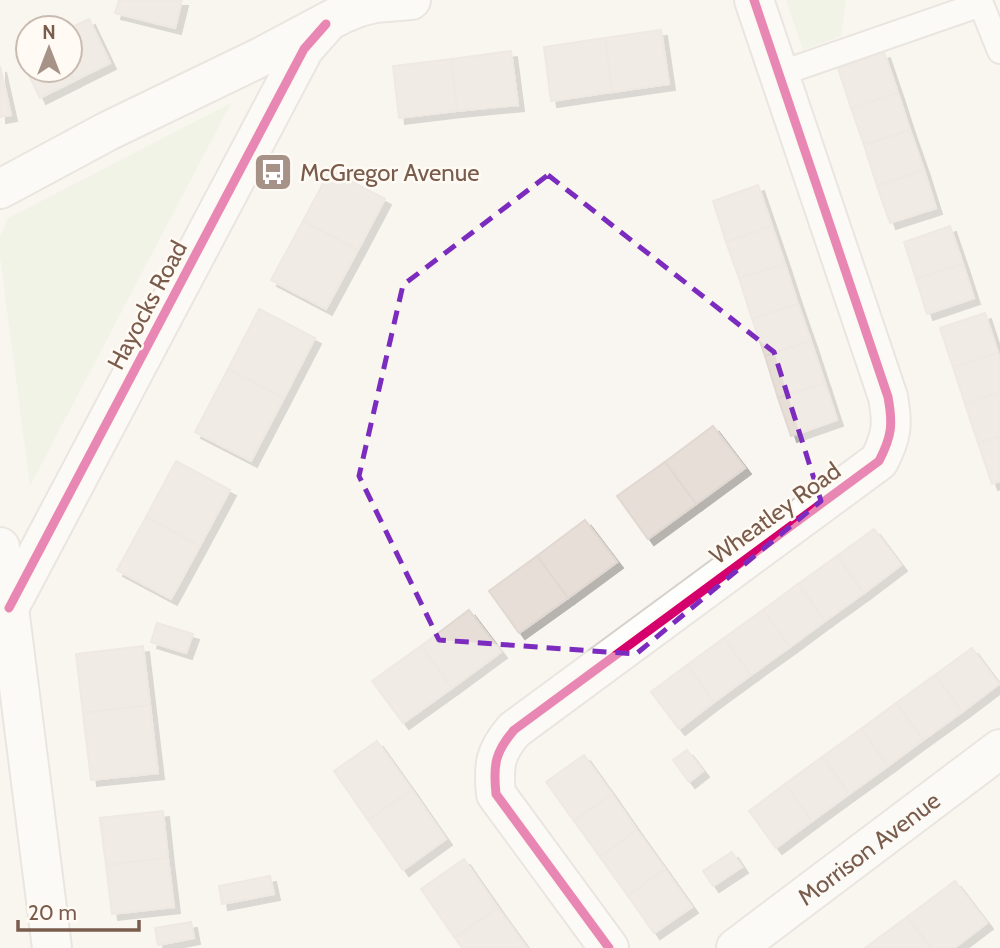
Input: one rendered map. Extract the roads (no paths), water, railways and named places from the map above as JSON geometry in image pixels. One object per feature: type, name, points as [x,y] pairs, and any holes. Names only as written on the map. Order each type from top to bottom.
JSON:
[{"type":"street","name":"Hayocks Road","points":[[0,189],[320,12],[411,0]]},
{"type":"street","name":"Wheatley Road","points":[[609,948],[496,794],[494,773],[500,748],[514,730],[878,461],[888,443],[891,429],[888,397],[754,0]]},
{"type":"street","name":"Hayocks Road","points":[[9,608],[304,49],[320,12]]},
{"type":"street","points":[[0,547],[52,948]]},
{"type":"street","name":"Morrison Avenue","points":[[736,948],[1000,749]]},
{"type":"lane","points":[[779,74],[981,4],[1000,51]]},
{"type":"place","name":"McGregor Avenue","points":[[273,172]]}]
